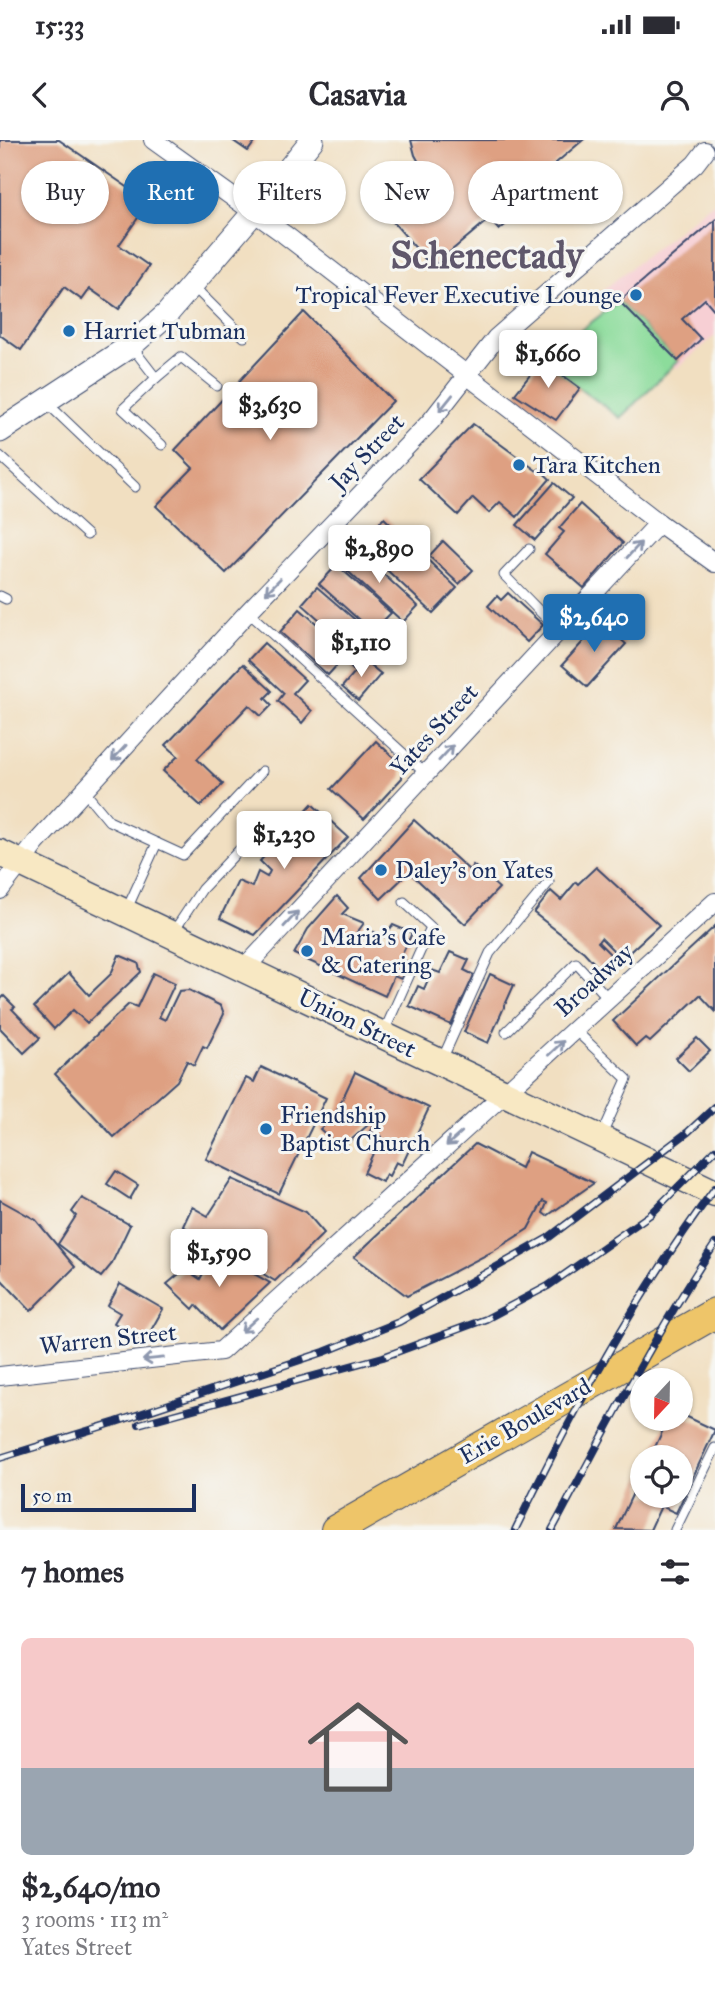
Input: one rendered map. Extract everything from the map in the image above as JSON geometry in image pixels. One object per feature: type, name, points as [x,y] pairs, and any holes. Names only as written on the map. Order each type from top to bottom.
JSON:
[{"type":"highway","name":"Erie Boulevard","points":[[336,1530],[715,1313]]},
{"type":"main road","name":"Union Street","points":[[10,858],[715,1193]]},
{"type":"street","points":[[153,140],[233,197]]},
{"type":"street","points":[[295,161],[312,140]]},
{"type":"street","name":"Jay Street","points":[[0,890],[10,858],[84,791],[248,612],[431,421],[496,338],[695,164],[705,148]]},
{"type":"street","points":[[0,431],[131,346],[167,314],[244,224]]},
{"type":"street","points":[[270,224],[715,563]]},
{"type":"street","name":"Yates Street","points":[[244,969],[659,523]]},
{"type":"street","name":"Broadway","points":[[221,1352],[715,902]]},
{"type":"street","name":"Warren Street","points":[[0,1376],[221,1352]]},
{"type":"lane","points":[[193,285],[244,337]]},
{"type":"lane","points":[[131,346],[156,378]]},
{"type":"lane","points":[[162,445],[123,409],[181,357],[217,386]]},
{"type":"lane","points":[[46,402],[135,487]]},
{"type":"lane","points":[[0,456],[87,535]]},
{"type":"lane","points":[[529,549],[504,575],[559,631]]},
{"type":"lane","points":[[248,612],[426,774]]},
{"type":"lane","points":[[84,791],[109,821],[183,855],[262,771]]},
{"type":"lane","points":[[126,913],[157,843]]},
{"type":"lane","points":[[171,935],[202,889],[241,848]]},
{"type":"lane","points":[[441,1063],[490,954],[549,882]]},
{"type":"lane","points":[[382,1036],[431,927],[404,902]]},
{"type":"lane","points":[[506,1032],[576,963],[609,999]]},
{"type":"lane","points":[[575,1030],[627,1079],[600,1138]]},
{"type":"lane","points":[[674,1530],[715,1448]]},
{"type":"shaded area","points":[[715,201],[715,336],[677,368],[603,290]]},
{"type":"green space","points":[[619,301],[678,361],[620,418],[542,360]]},
{"type":"building","points":[[0,140],[59,140],[89,161],[21,161],[21,224],[109,224],[109,174],[123,184],[123,224],[134,224],[119,245],[149,266],[119,309],[90,289],[82,300],[64,287],[21,350],[0,335]]},
{"type":"building","points":[[232,140],[256,140],[248,151]]},
{"type":"building","points":[[411,140],[583,140],[558,161],[468,161],[468,224],[483,224],[432,267],[395,224],[454,224],[454,161],[418,161]]},
{"type":"building","points":[[715,220],[715,311],[705,299],[682,319],[701,339],[678,361],[619,301]]},
{"type":"building","points":[[494,224],[506,224],[499,230]]},
{"type":"building","points":[[304,312],[393,401],[226,573],[156,506],[193,468],[175,450]]},
{"type":"building","points":[[542,360],[580,388],[556,420],[515,394]]},
{"type":"building","points":[[473,424],[550,479],[517,517],[500,502],[489,513],[473,498],[458,515],[419,479]]},
{"type":"building","points":[[554,483],[572,498],[535,540],[517,525]]},
{"type":"building","points":[[580,504],[623,543],[584,588],[545,554],[564,532],[559,528]]},
{"type":"building","points":[[384,518],[457,588],[433,613],[359,544]]},
{"type":"building","points":[[443,541],[473,570],[459,584],[429,556]]},
{"type":"building","points":[[355,548],[418,606],[403,622],[340,564]]},
{"type":"building","points":[[337,565],[391,613],[384,620],[389,624],[378,637],[319,584]]},
{"type":"building","points":[[317,587],[375,637],[359,655],[302,604]]},
{"type":"building","points":[[508,593],[543,625],[527,642],[488,606],[497,596],[501,600]]},
{"type":"building","points":[[300,609],[349,652],[328,675],[280,632]]},
{"type":"building","points":[[601,622],[626,644],[587,687],[562,665]]},
{"type":"building","points":[[264,643],[305,680],[293,693],[312,711],[302,723],[278,701],[284,693],[248,660]]},
{"type":"building","points":[[360,657],[381,674],[358,701],[342,687],[355,672],[351,668]]},
{"type":"building","points":[[243,664],[272,691],[265,698],[272,705],[261,716],[249,705],[197,759],[223,784],[201,806],[163,771],[178,756],[166,745]]},
{"type":"building","points":[[376,741],[402,765],[402,778],[364,819],[331,789]]},
{"type":"building","points":[[312,804],[348,837],[255,935],[220,918],[238,881],[252,887],[258,872],[267,877],[270,871],[260,861]]},
{"type":"building","points":[[414,820],[469,870],[473,865],[499,888],[465,924],[409,872],[381,899],[361,878]]},
{"type":"building","points":[[596,867],[659,925],[622,959],[601,938],[598,942],[618,962],[605,975],[584,952],[534,913],[551,891],[561,900],[576,882],[578,884]]},
{"type":"building","points":[[337,896],[348,908],[342,914],[364,923],[356,934],[371,941],[374,932],[384,937],[393,925],[412,933],[400,959],[408,962],[401,979],[394,976],[385,996],[294,954],[308,929]]},
{"type":"building","points":[[715,926],[715,1011],[700,995],[650,1042],[645,1038],[636,1046],[613,1021]]},
{"type":"building","points":[[450,952],[469,960],[464,970],[474,975],[451,1025],[409,1006],[418,986],[424,989],[432,970],[440,973]]},
{"type":"building","points":[[119,955],[138,963],[141,972],[87,1023],[73,1010],[54,1029],[34,1007],[69,973],[89,995],[111,974]]},
{"type":"building","points":[[153,973],[175,983],[159,1017],[165,1020],[179,991],[189,990],[221,1006],[224,1014],[207,1048],[203,1046],[194,1065],[187,1061],[177,1081],[114,1137],[55,1074],[129,1004],[137,1007]]},
{"type":"building","points":[[490,974],[514,985],[488,1043],[464,1032]]},
{"type":"building","points":[[4,996],[15,1007],[12,1009],[40,1038],[24,1053],[0,1028],[0,1000]]},
{"type":"building","points":[[697,1038],[710,1051],[689,1071],[676,1058]]},
{"type":"building","name":"Friendship Baptist Church","points":[[261,1067],[326,1098],[279,1194],[206,1159],[246,1078],[254,1082]]},
{"type":"building","points":[[355,1072],[429,1108],[402,1165],[396,1162],[389,1176],[386,1174],[382,1182],[364,1173],[381,1136],[370,1131],[378,1116],[341,1149],[320,1129],[334,1117]]},
{"type":"building","points":[[475,1144],[521,1168],[528,1152],[594,1183],[547,1216],[543,1213],[547,1203],[543,1201],[528,1229],[492,1252],[407,1296],[354,1257]]},
{"type":"building","points":[[116,1171],[138,1185],[130,1199],[107,1184]]},
{"type":"building","points":[[232,1179],[306,1212],[324,1233],[275,1281],[183,1226],[192,1207],[208,1216]]},
{"type":"building","points":[[82,1198],[130,1225],[111,1265],[101,1277],[58,1244],[76,1216],[72,1212]]},
{"type":"building","points":[[0,1200],[36,1220],[75,1267],[31,1311],[0,1278]]},
{"type":"building","points":[[215,1252],[270,1283],[220,1330],[196,1305],[193,1309],[167,1284],[185,1269],[200,1279]]},
{"type":"building","points":[[120,1284],[163,1309],[145,1341],[114,1323],[120,1313],[108,1306]]},
{"type":"building","points":[[693,1420],[715,1430],[693,1477],[693,1445],[656,1445],[662,1432],[693,1432]]},
{"type":"building","points":[[630,1499],[630,1508],[660,1508],[650,1530],[616,1529]]},
{"type":"building","points":[[665,1508],[678,1508],[676,1513]]},
{"type":"railway","points":[[0,1458],[324,1352],[399,1322],[548,1238],[688,1132],[715,1107]]},
{"type":"railway","points":[[139,1424],[383,1357],[486,1319],[548,1286],[651,1214],[715,1150]]},
{"type":"railway","points":[[515,1530],[607,1354],[659,1270],[715,1188]]},
{"type":"railway","points":[[552,1530],[650,1349],[715,1244]]},
{"type":"place","name":"Tropical Fever Executive Lounge","points":[[636,295]]},
{"type":"place","name":"Harriet Tubman","points":[[69,331]]},
{"type":"place","name":"Tara Kitchen","points":[[519,465]]},
{"type":"place","name":"Daley's on Yates","points":[[381,870]]},
{"type":"place","name":"Maria's Cafe & Catering","points":[[307,951]]},
{"type":"place","name":"Friendship Baptist Church","points":[[266,1129]]},
{"type":"district","name":"Schenectady","points":[[487,255]]}]
